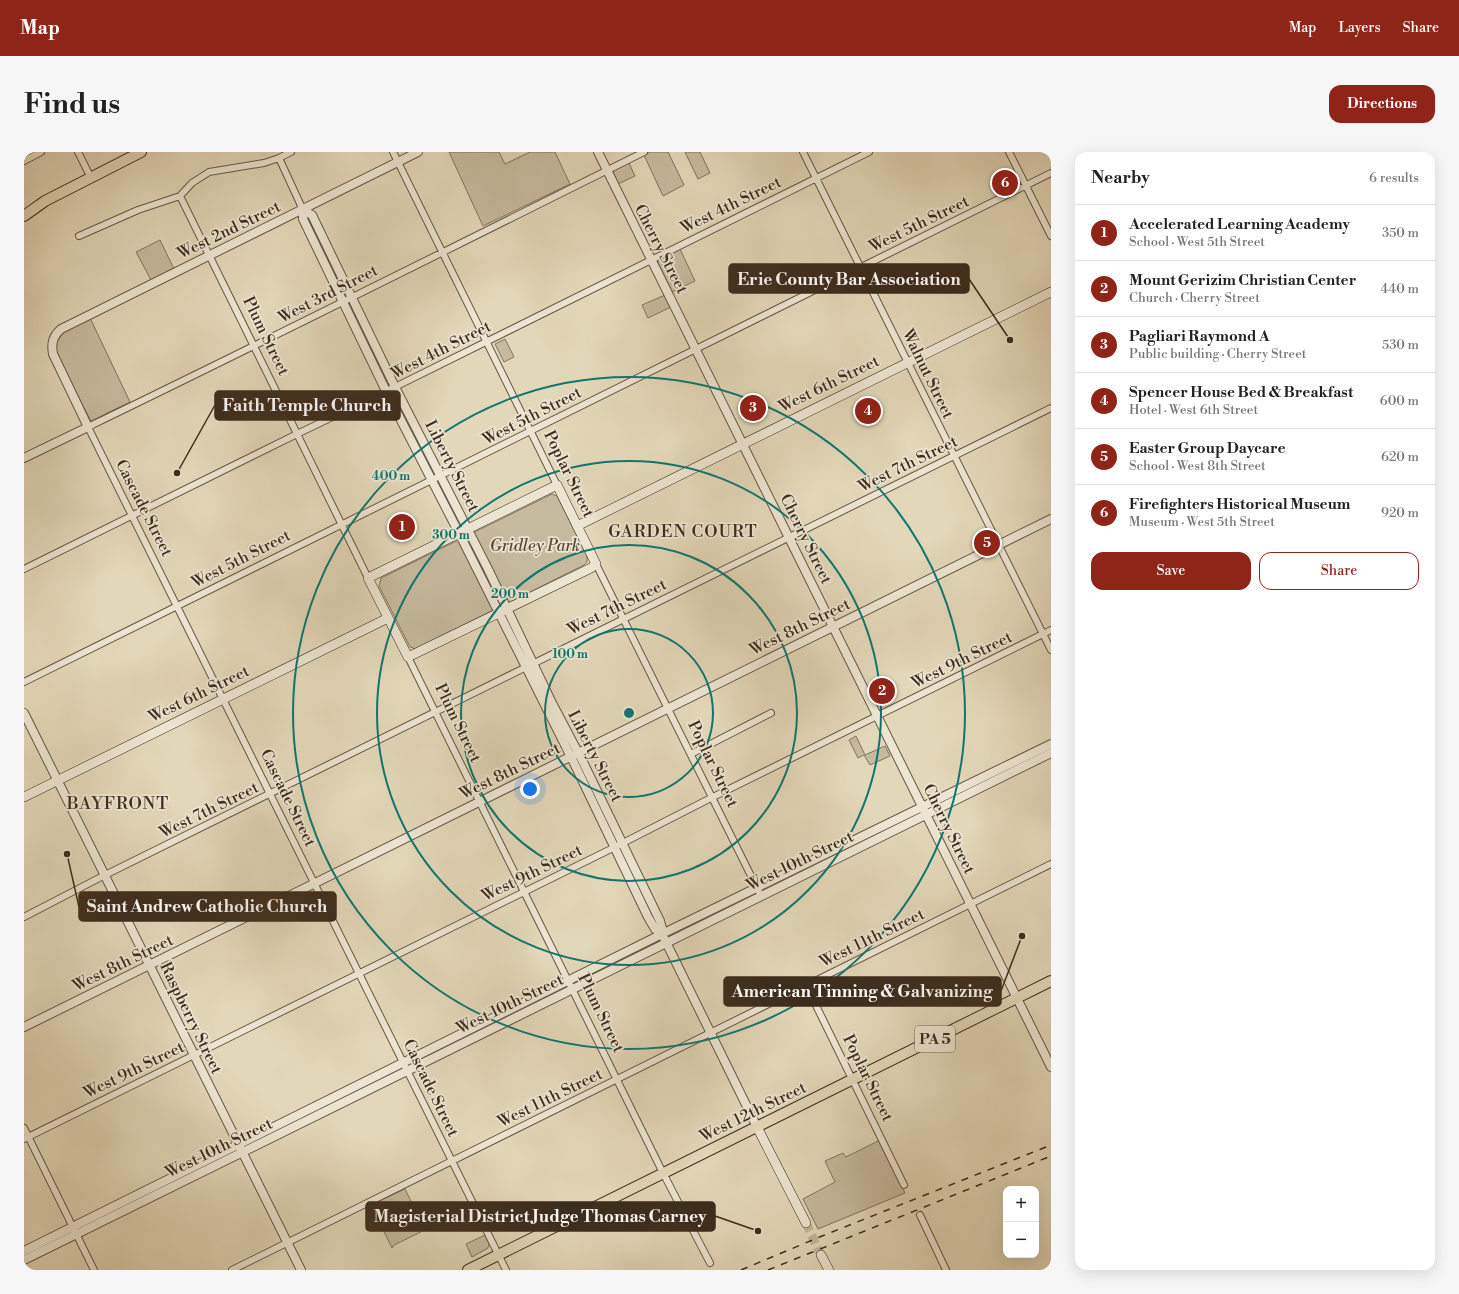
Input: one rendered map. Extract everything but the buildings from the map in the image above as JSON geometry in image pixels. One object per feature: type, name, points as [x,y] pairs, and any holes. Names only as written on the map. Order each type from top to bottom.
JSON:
[{"type":"main road","points":[[24,216],[45,201],[141,152]]},
{"type":"main road","name":"West 6th Street","points":[[577,526],[1051,292]]},
{"type":"main road","points":[[368,578],[557,485]]},
{"type":"main road","name":"Poplar Street","points":[[557,485],[596,564]]},
{"type":"main road","points":[[408,657],[596,564]]},
{"type":"main road","name":"Plum Street","points":[[368,578],[408,657]]},
{"type":"main road","name":"West 6th Street","points":[[24,797],[388,618]]},
{"type":"main road","name":"West 12th Street","points":[[468,1270],[1051,982]]},
{"type":"main road","name":"Liberty Street","points":[[757,1127],[806,1223]]},
{"type":"main road","points":[[821,1255],[829,1270]]},
{"type":"street","points":[[24,161],[41,152]]},
{"type":"street","points":[[78,152],[91,178]]},
{"type":"street","points":[[79,236],[138,210],[180,196],[192,183],[209,172],[250,166],[279,158],[291,152]]},
{"type":"street","name":"Poplar Street","points":[[393,152],[557,485]]},
{"type":"street","name":"West 2nd Street","points":[[53,337],[67,326],[418,152]]},
{"type":"street","name":"Cherry Street","points":[[598,152],[1051,1067]]},
{"type":"street","name":"West 3rd Street","points":[[24,458],[254,347],[644,152]]},
{"type":"street","name":"Walnut Street","points":[[803,152],[1051,650]]},
{"type":"street","name":"West 4th Street","points":[[24,569],[869,152]]},
{"type":"street","points":[[1009,152],[1051,236]]},
{"type":"street","name":"Liberty Street","points":[[279,158],[303,210],[303,219],[386,391],[432,481],[463,532]]},
{"type":"street","name":"West 5th Street","points":[[24,682],[342,523],[432,481],[1051,173]]},
{"type":"street","name":"Plum Street","points":[[180,196],[368,578]]},
{"type":"street","name":"Liberty Street","points":[[303,210],[312,215],[440,477],[463,532],[530,665],[551,701],[574,755],[618,846],[654,928],[662,934],[757,1127]]},
{"type":"street","name":"Cascade Street","points":[[53,337],[52,347],[54,357],[506,1270]]},
{"type":"street","name":"West 7th Street","points":[[24,917],[624,618],[1051,408]]},
{"type":"street","name":"West 8th Street","points":[[24,1027],[1051,519]]},
{"type":"street","name":"Poplar Street","points":[[596,564],[761,896]]},
{"type":"street","name":"West 9th Street","points":[[26,1138],[524,891],[618,846],[1051,630]]},
{"type":"street","name":"Plum Street","points":[[408,657],[710,1263]]},
{"type":"street","name":"Raspberry Street","points":[[24,713],[300,1270]]},
{"type":"street","points":[[691,754],[771,713]]},
{"type":"street","name":"West 10th Street","points":[[24,1260],[160,1193],[240,1149],[347,1096],[407,1071],[761,896],[842,851],[1007,769],[1051,744]]},
{"type":"street","name":"West 10th Street","points":[[1007,769],[1051,753]]},
{"type":"street","name":"West 10th Street","points":[[347,1096],[403,1063],[568,980],[757,888],[842,851]]},
{"type":"street","name":"West 11th Street","points":[[232,1270],[1051,864]]},
{"type":"street","name":"Poplar Street","points":[[806,985],[904,1185]]},
{"type":"street","points":[[486,1021],[490,1029]]},
{"type":"street","points":[[24,1128],[26,1138],[73,1226],[94,1270]]},
{"type":"street","name":"West 10th Street","points":[[24,1251],[156,1186],[240,1149]]},
{"type":"street","points":[[156,1186],[160,1193]]},
{"type":"street","points":[[920,1215],[946,1270]]},
{"type":"green space","points":[[449,152],[499,152],[505,164],[530,152],[555,152],[570,184],[483,226]]},
{"type":"green space","points":[[650,152],[668,152],[684,185],[663,196],[644,155]]},
{"type":"green space","points":[[685,152],[700,152],[710,173],[698,179]]},
{"type":"green space","points":[[629,163],[635,176],[618,184],[613,171]]},
{"type":"green space","points":[[160,240],[174,269],[151,280],[136,252]]},
{"type":"green space","points":[[680,249],[695,281],[672,292],[658,263],[661,258]]},
{"type":"green space","points":[[665,295],[671,307],[648,318],[642,305]]},
{"type":"green space","points":[[90,318],[130,402],[91,421],[56,355],[56,343],[62,333]]},
{"type":"green space","points":[[505,339],[514,357],[504,362],[495,344]]},
{"type":"green space","name":"Gridley Park","points":[[552,494],[557,496],[587,556],[587,562],[584,565],[416,649],[410,647],[379,586],[381,578]]},
{"type":"green space","points":[[856,736],[865,755],[885,746],[890,756],[870,765],[864,755],[858,758],[849,740]]},
{"type":"green space","points":[[880,1140],[905,1193],[818,1229],[803,1199],[835,1182],[825,1161],[843,1153],[846,1157]]},
{"type":"green space","points":[[405,1189],[425,1230],[394,1245],[392,1248],[371,1205]]},
{"type":"green space","points":[[485,1235],[489,1243],[488,1248],[472,1257],[466,1244]]},
{"type":"tunnel","points":[[806,1223],[821,1255]]},
{"type":"railway","points":[[741,1270],[822,1236],[1051,1145]]},
{"type":"railway","points":[[768,1270],[1051,1156]]},
{"type":"place","name":"Firefighters Historical Museum","points":[[1005,183]]},
{"type":"place","name":"Erie County Bar Association","points":[[1010,340]]},
{"type":"place","name":"Pagliari Raymond A","points":[[753,408]]},
{"type":"place","name":"Spencer House Bed & Breakfast","points":[[868,411]]},
{"type":"place","name":"Faith Temple Church","points":[[177,473]]},
{"type":"place","name":"Accelerated Learning Academy","points":[[402,527]]},
{"type":"place","name":"Easter Group Daycare","points":[[987,543]]},
{"type":"place","name":"Mount Gerizim Christian Center","points":[[882,691]]},
{"type":"place","name":"Saint Andrew Catholic Church","points":[[67,854]]},
{"type":"place","name":"American Tinning & Galvanizing","points":[[1022,936]]},
{"type":"place","name":"Magisterial District Judge Thomas Carney","points":[[758,1231]]},
{"type":"district","name":"GARDEN COURT","points":[[683,532]]},
{"type":"district","name":"BAYFRONT","points":[[118,804]]}]
